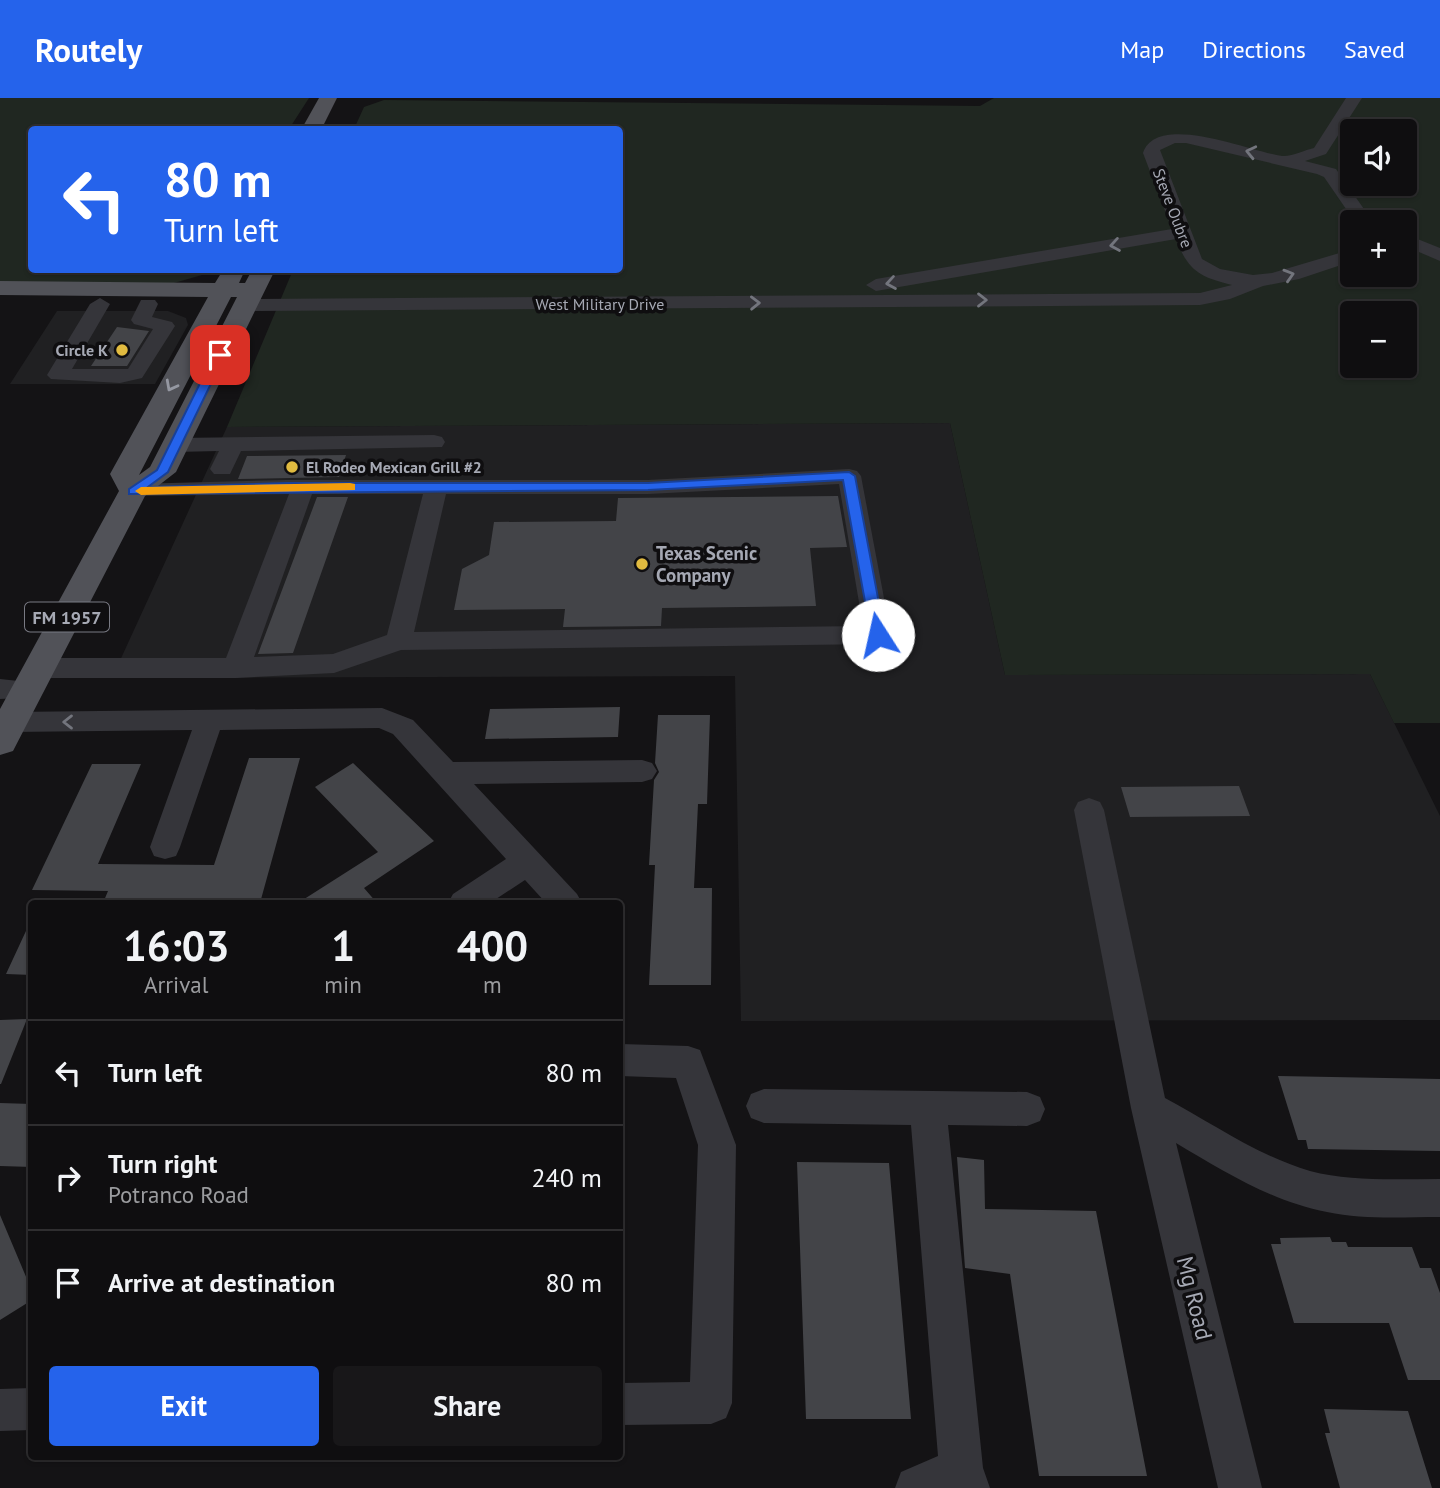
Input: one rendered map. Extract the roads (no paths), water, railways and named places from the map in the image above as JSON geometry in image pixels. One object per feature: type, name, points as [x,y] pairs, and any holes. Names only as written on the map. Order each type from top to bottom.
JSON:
[{"type":"main road","points":[[313,126],[328,98]]},
{"type":"main road","name":"West Military Drive","points":[[0,288],[254,288]]},
{"type":"main road","points":[[133,491],[124,474],[225,288]]},
{"type":"main road","name":"West Military Drive","points":[[0,304],[95,313],[144,312],[225,288]]},
{"type":"main road","name":"FM 1957","points":[[5,732],[22,682],[133,491],[162,472],[254,288]]},
{"type":"street","points":[[1287,161],[1320,151],[1354,98]]},
{"type":"street","name":"Steve Oubre","points":[[1330,173],[1186,138],[1172,138],[1153,147],[1151,153],[1194,262],[1218,274],[1255,283],[1340,259]]},
{"type":"street","points":[[1320,151],[1330,173],[1356,210]]},
{"type":"street","name":"West Military Drive","points":[[724,296],[878,285],[1182,233]]},
{"type":"street","points":[[1417,244],[1440,255]]},
{"type":"street","points":[[1417,252],[1440,255]]},
{"type":"street","points":[[1194,262],[1200,299]]},
{"type":"street","points":[[945,275],[950,300]]},
{"type":"street","name":"West Military Drive","points":[[254,288],[950,300],[1200,299],[1223,295],[1255,283]]},
{"type":"street","points":[[95,313],[58,375],[120,377],[135,374],[165,326],[144,312]]},
{"type":"street","points":[[153,348],[191,350]]},
{"type":"street","points":[[175,445],[434,442]]},
{"type":"street","points":[[222,468],[233,444]]},
{"type":"street","points":[[22,682],[334,663],[399,641],[878,635],[849,476],[648,486],[303,487],[133,491]]},
{"type":"street","points":[[236,668],[303,487]]},
{"type":"street","points":[[399,641],[436,487]]},
{"type":"street","points":[[5,732],[125,722],[382,718],[403,727],[563,900]]},
{"type":"street","points":[[165,847],[211,719]]},
{"type":"street","points":[[444,774],[642,771]]},
{"type":"street","name":"Mg Road","points":[[1089,810],[1149,1108],[1240,1488]]},
{"type":"street","points":[[469,900],[527,862]]},
{"type":"street","points":[[623,1060],[688,1062],[718,1145],[711,1403],[623,1404]]},
{"type":"street","points":[[764,1107],[1027,1109]]},
{"type":"street","points":[[917,1488],[964,1478],[928,1108]]},
{"type":"street","points":[[1149,1108],[1277,1178],[1313,1190],[1357,1197],[1440,1198]]},
{"type":"street","points":[[0,1410],[28,1409]]},
{"type":"place","name":"Circle K","points":[[122,350]]},
{"type":"place","name":"El Rodeo Mexican Grill #2","points":[[292,467]]},
{"type":"place","name":"Texas Scenic Company","points":[[642,564]]}]
